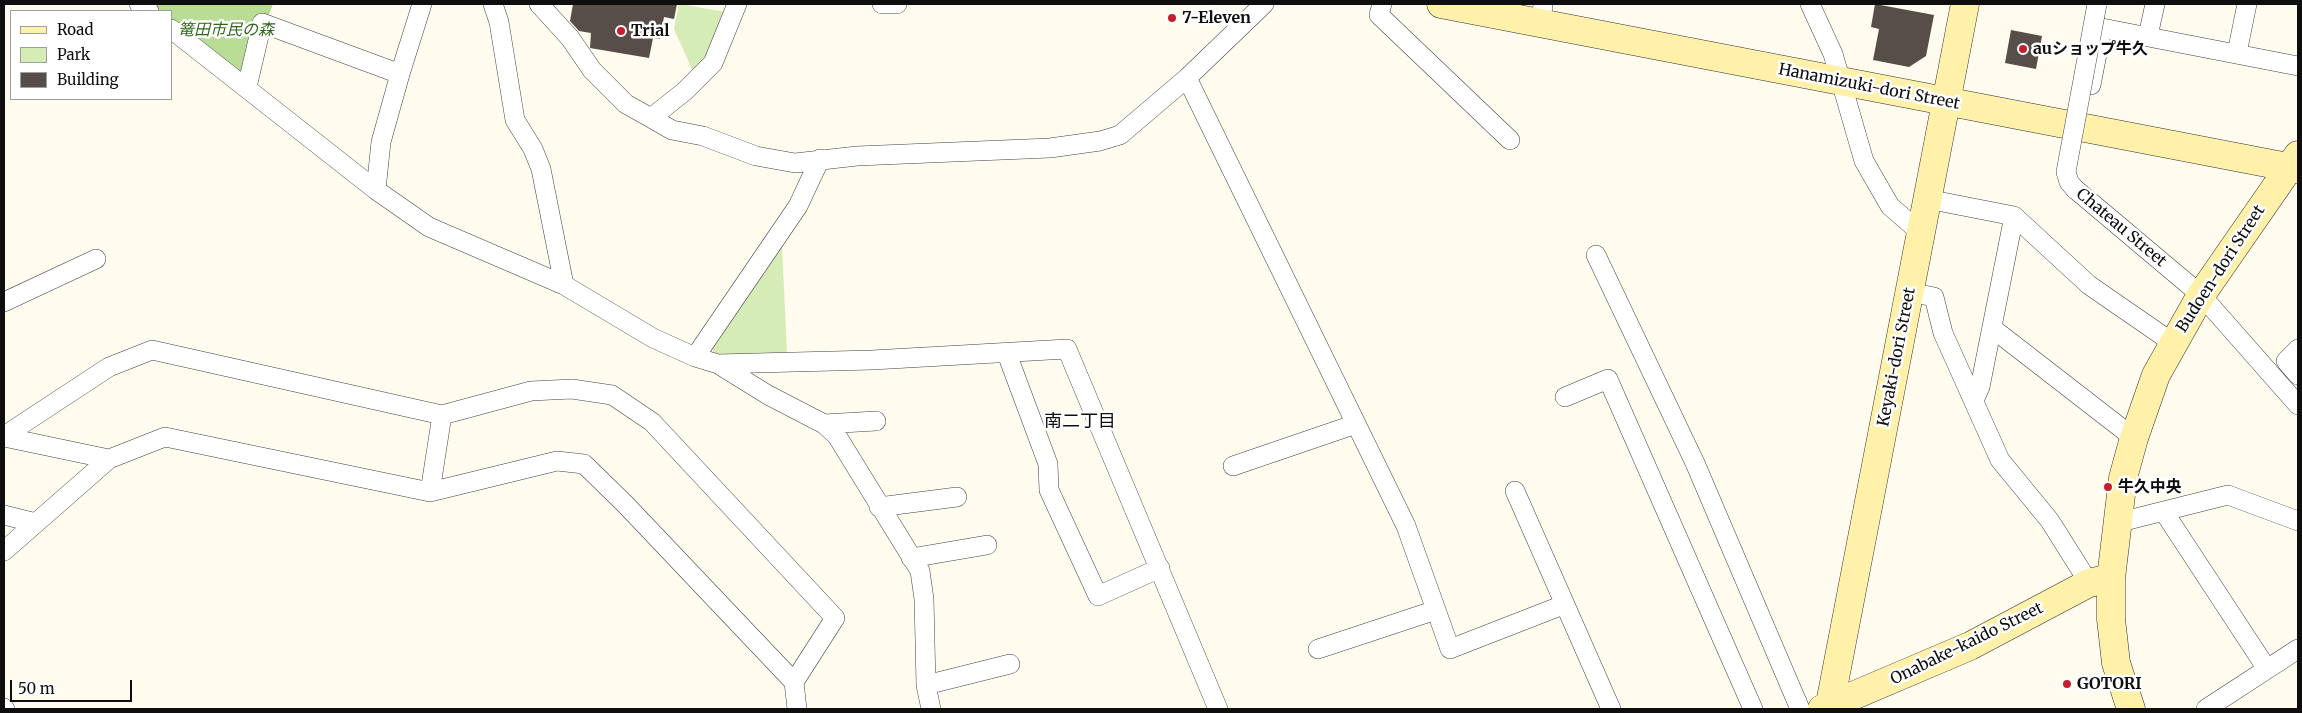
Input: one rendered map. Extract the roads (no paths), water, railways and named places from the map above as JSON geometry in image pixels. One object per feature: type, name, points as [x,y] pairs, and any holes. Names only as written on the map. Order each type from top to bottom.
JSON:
[{"type":"street","points":[[376,190],[381,142],[422,4]]},
{"type":"street","points":[[493,4],[499,22],[515,120],[533,148],[541,169],[564,285]]},
{"type":"street","points":[[539,4],[570,38],[592,70],[626,104],[672,130],[703,136],[756,156],[795,163],[820,159],[1050,148],[1100,141],[1120,135],[1187,78],[1264,4]]},
{"type":"street","points":[[651,118],[685,91],[713,63],[737,4]]},
{"type":"street","points":[[882,4],[897,4]]},
{"type":"street","points":[[1382,4],[1379,15],[1510,140]]},
{"type":"street","name":"Hanamizuki-dori Street","points":[[1447,4],[1542,14],[1841,82],[1946,103],[2295,164]]},
{"type":"street","name":"Keyaki-dori Street","points":[[1827,708],[1965,4]]},
{"type":"street","name":"Chateau Street","points":[[2097,4],[2066,172],[2068,182],[2201,295],[2298,405]]},
{"type":"street","points":[[2148,36],[2155,4]]},
{"type":"street","points":[[2237,54],[2247,4]]},
{"type":"street","points":[[1814,7],[1833,54],[1864,161],[1890,206],[1921,234]]},
{"type":"street","points":[[247,87],[262,23],[400,74]]},
{"type":"street","points":[[2083,128],[2102,28],[2298,66]]},
{"type":"street","points":[[172,30],[376,190],[429,227],[564,285],[653,338],[694,357],[718,364],[768,395],[824,424],[837,436],[920,571],[924,599],[926,684],[931,709]]},
{"type":"street","points":[[1187,78],[1406,526],[1450,649],[1563,605]]},
{"type":"street","points":[[694,357],[798,206],[820,159]]},
{"type":"street","name":"Budoen-dori Street","points":[[2131,709],[2116,663],[2111,619],[2100,580],[2116,523],[2123,478],[2134,438],[2156,375],[2201,295],[2295,164]]},
{"type":"street","points":[[1927,199],[2014,216],[2090,285],[2173,343]]},
{"type":"street","points":[[1974,400],[1980,387],[2014,216]]},
{"type":"street","points":[[1596,255],[1695,463],[1800,709]]},
{"type":"street","points":[[4,302],[96,259]]},
{"type":"street","points":[[1909,292],[1934,297],[1943,333],[2000,460],[2100,580]]},
{"type":"street","points":[[1992,328],[2134,438]]},
{"type":"street","points":[[718,364],[1007,354],[1067,349],[1218,709]]},
{"type":"street","points":[[2298,349],[2286,360],[2298,375]]},
{"type":"street","points":[[4,437],[109,367],[152,350],[442,416],[531,391],[572,389],[612,395],[652,422],[835,618],[794,682]]},
{"type":"street","points":[[1007,354],[1048,464],[1050,490],[1098,596],[1160,568]]},
{"type":"street","points":[[1565,397],[1608,379],[1753,709]]},
{"type":"street","points":[[430,492],[442,416]]},
{"type":"street","points":[[824,424],[876,421]]},
{"type":"street","points":[[1233,466],[1356,424]]},
{"type":"street","points":[[4,437],[109,459]]},
{"type":"street","points":[[4,551],[109,459],[165,437],[430,492],[557,461],[584,464],[625,504],[794,682],[797,709]]},
{"type":"street","points":[[1515,491],[1563,605],[1611,709]]},
{"type":"street","points":[[879,507],[957,496]]},
{"type":"street","points":[[2116,523],[2228,496],[2298,521]]},
{"type":"street","points":[[2164,512],[2266,669]]},
{"type":"street","points":[[4,515],[36,523]]},
{"type":"street","points":[[911,558],[987,545]]},
{"type":"street","name":"Onabake-kaido Street","points":[[1827,708],[1970,646],[2100,580]]},
{"type":"street","points":[[1318,649],[1436,610]]},
{"type":"street","points":[[2206,709],[2298,649]]},
{"type":"street","points":[[926,684],[1010,664]]},
{"type":"place","name":"7-Eleven","points":[[1172,18]]},
{"type":"place","name":"Trial","points":[[621,31]]},
{"type":"place","name":"auショップ牛久","points":[[2023,49]]},
{"type":"place","name":"牛久中央","points":[[2108,487]]},
{"type":"place","name":"GOTORI","points":[[2067,684]]},
{"type":"district","name":"南二丁目","points":[[1080,422]]},
{"type":"park label","name":"篭田市民の森","points":[[226,30]]}]
